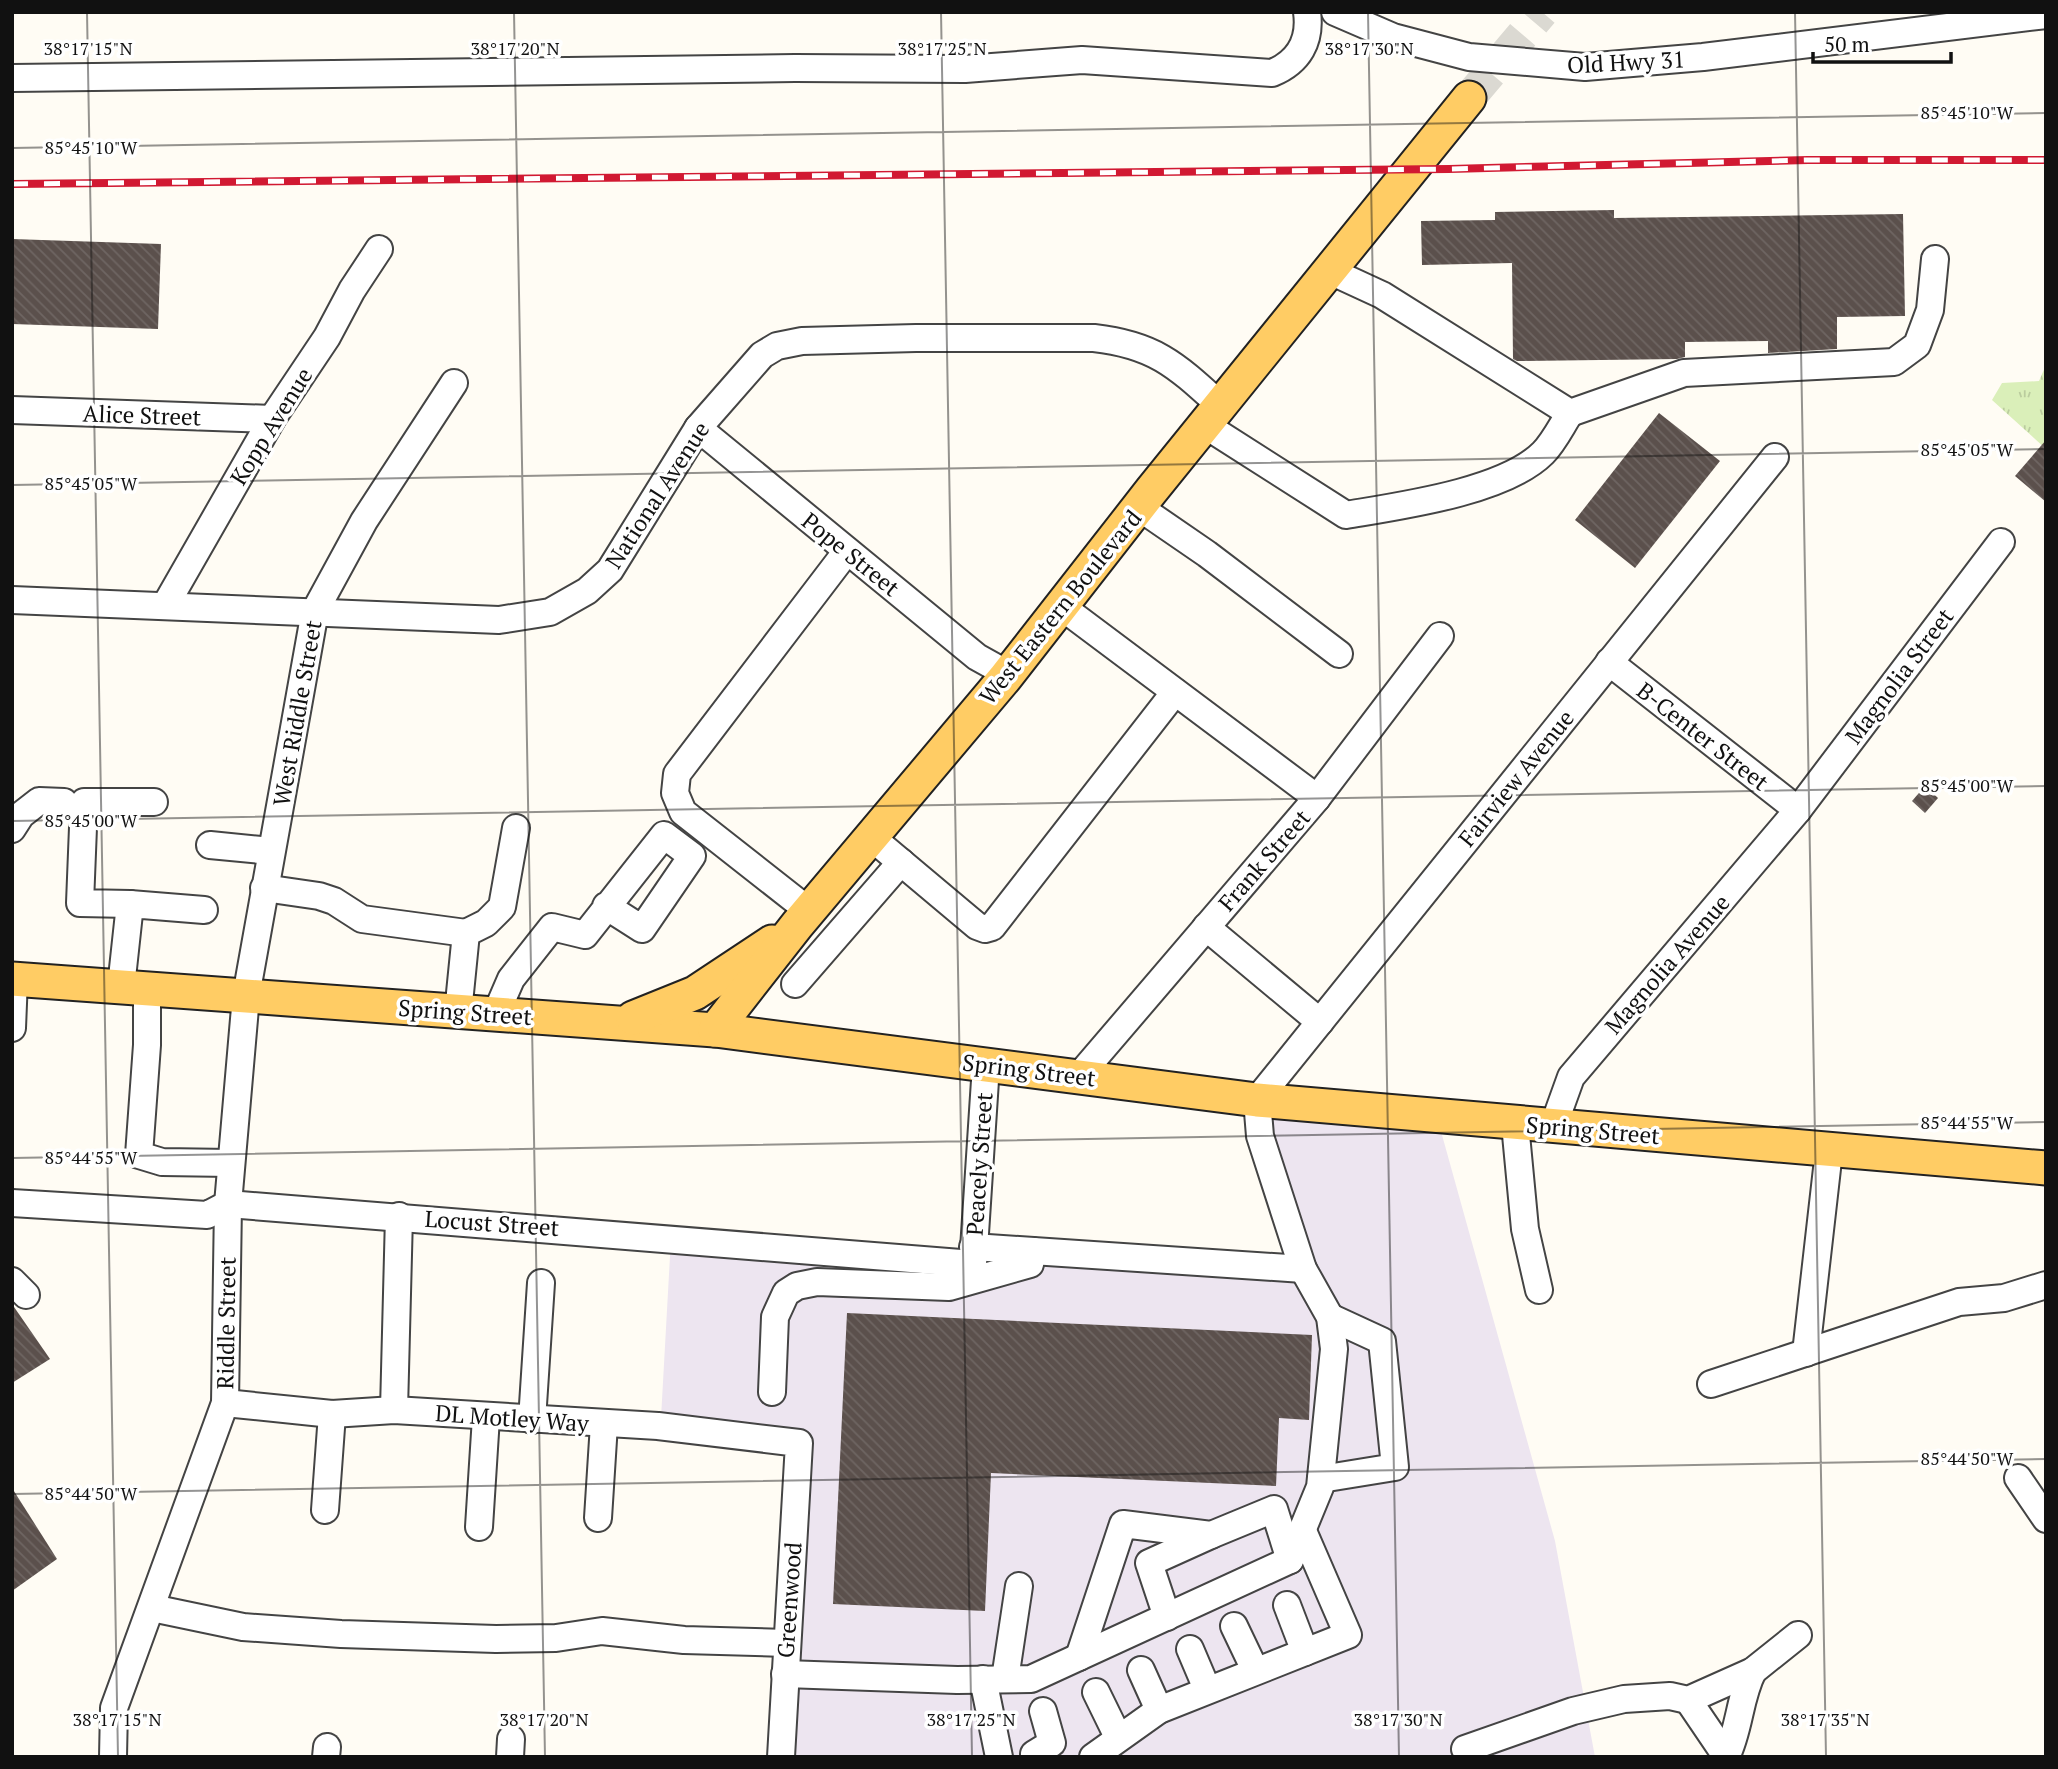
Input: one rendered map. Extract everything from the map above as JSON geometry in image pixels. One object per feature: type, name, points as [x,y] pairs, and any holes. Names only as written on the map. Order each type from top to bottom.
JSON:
[{"type":"main road","name":"West Eastern Boulevard","points":[[715,1030],[803,918],[1005,678],[1469,98]]},
{"type":"main road","points":[[620,1023],[657,1011],[695,993],[803,918]]},
{"type":"main road","name":"Spring Street","points":[[13,979],[715,1030],[1257,1100],[1829,1152],[2046,1168]]},
{"type":"street","points":[[12,78],[754,68],[965,69],[1082,60],[1272,73],[1289,66],[1308,38],[1307,12]]},
{"type":"street","name":"Old Hwy 31","points":[[1335,12],[1393,37],[1469,57],[1585,67],[1703,57],[2046,15]]},
{"type":"street","name":"Kopp Avenue","points":[[165,606],[272,419],[327,337],[352,290],[379,249]]},
{"type":"street","points":[[1330,271],[1381,295],[1570,413],[1684,373],[1894,362],[1917,345],[1930,310],[1935,259]]},
{"type":"street","name":"National Avenue","points":[[12,600],[499,620],[550,612],[587,591],[610,570],[698,428],[762,355],[777,346],[802,341],[1094,338],[1122,341],[1171,361],[1213,416],[1346,515],[1430,500],[1500,479],[1543,453],[1570,413]]},
{"type":"street","name":"West Riddle Street","points":[[246,996],[315,611],[364,521],[454,383]]},
{"type":"street","name":"Alice Street","points":[[12,410],[272,419]]},
{"type":"street","name":"Pope Street","points":[[698,428],[977,657],[995,667],[1005,678]]},
{"type":"street","name":"Fairview Avenue","points":[[1257,1100],[1775,457]]},
{"type":"street","points":[[1140,508],[1217,561],[1339,654]]},
{"type":"street","name":"Magnolia Street","points":[[1798,810],[2001,542]]},
{"type":"street","points":[[803,918],[683,812],[676,793],[677,774],[847,551]]},
{"type":"street","points":[[1062,607],[1317,798]]},
{"type":"street","name":"Frank Street","points":[[1079,1076],[1317,798],[1440,636]]},
{"type":"street","name":"B-Center Street","points":[[1609,662],[1798,810]]},
{"type":"street","points":[[870,837],[977,926],[992,928],[1175,692]]},
{"type":"street","points":[[15,817],[39,801],[64,802]]},
{"type":"street","points":[[154,802],[84,802],[80,903],[204,910]]},
{"type":"street","name":"Magnolia Avenue","points":[[1553,1127],[1571,1077],[1798,810]]},
{"type":"street","points":[[264,888],[327,899],[362,919],[466,933],[486,923],[502,907],[516,828]]},
{"type":"street","points":[[210,845],[271,850]]},
{"type":"street","points":[[795,984],[901,862]]},
{"type":"street","points":[[130,904],[134,988],[147,1045],[139,1155],[162,1162],[231,1163]]},
{"type":"street","points":[[495,1016],[512,979],[552,927],[585,935],[606,906]]},
{"type":"street","points":[[1206,927],[1320,1021]]},
{"type":"street","points":[[458,1013],[466,933]]},
{"type":"street","points":[[12,1028],[13,979]]},
{"type":"street","name":"Riddle Street","points":[[113,1757],[114,1708],[225,1403],[228,1204],[246,996]]},
{"type":"street","name":"Peacely Street","points":[[973,1255],[986,1065]]},
{"type":"street","points":[[785,1674],[1031,1679],[1290,1560],[1321,1479],[1334,1349],[1330,1317],[1303,1269],[1260,1136],[1257,1100]]},
{"type":"street","points":[[1515,1124],[1525,1230],[1539,1290]]},
{"type":"street","points":[[1806,1353],[1829,1152]]},
{"type":"street","name":"Locust Street","points":[[12,1203],[207,1215],[228,1204],[973,1255],[1033,1251],[1303,1269]]},
{"type":"street","points":[[394,1410],[399,1216]]},
{"type":"street","points":[[772,1392],[775,1317],[786,1293],[797,1286],[817,1282],[928,1287],[962,1285],[1030,1264],[1033,1251]]},
{"type":"street","points":[[532,1420],[541,1283]]},
{"type":"street","points":[[1711,1384],[1959,1302],[2004,1298],[2046,1285]]},
{"type":"street","points":[[1321,1479],[1395,1467],[1382,1342],[1330,1317]]},
{"type":"street","name":"DL Motley Way","points":[[225,1403],[332,1414],[394,1410],[658,1426],[799,1443]]},
{"type":"street","points":[[325,1510],[332,1414]]},
{"type":"street","points":[[479,1527],[486,1417]]},
{"type":"street","points":[[598,1517],[604,1424]]},
{"type":"street","name":"Greenwood","points":[[781,1757],[799,1443]]},
{"type":"street","points":[[2018,1478],[2046,1519]]},
{"type":"street","points":[[1167,1617],[1149,1563],[1274,1509],[1290,1560]]},
{"type":"street","points":[[1079,1657],[1123,1524],[1211,1535]]},
{"type":"street","points":[[1093,1757],[1159,1710],[1348,1635],[1303,1531]]},
{"type":"street","points":[[999,1757],[994,1679],[1018,1587]]},
{"type":"street","points":[[1287,1605],[1305,1651]]},
{"type":"street","points":[[152,1608],[243,1627],[341,1634],[496,1639],[556,1638],[601,1631],[684,1640],[786,1643]]},
{"type":"street","points":[[1234,1626],[1255,1670]]},
{"type":"street","points":[[1465,1749],[1573,1711],[1624,1699],[1670,1696],[1688,1700],[1753,1671],[1798,1635]]},
{"type":"street","points":[[1190,1649],[1207,1689]]},
{"type":"street","points":[[1141,1670],[1159,1710]]},
{"type":"street","points":[[1726,1757],[1740,1721],[1744,1689],[1753,1671]]},
{"type":"street","points":[[1096,1692],[1118,1737]]},
{"type":"street","points":[[1688,1700],[1726,1757]]},
{"type":"street","points":[[1027,1756],[1052,1743],[1043,1711]]},
{"type":"shaded area","points":[[1257,1100],[1437,1117],[1555,1541],[1595,1757],[782,1757],[799,1443],[660,1436],[671,1238],[972,1264],[973,1247],[1303,1269]]},
{"type":"green space","points":[[2046,365],[2046,449],[1992,400],[2002,383],[2039,381]]},
{"type":"building","points":[[1614,210],[1614,218],[1903,214],[1905,316],[1837,317],[1837,349],[1768,353],[1768,341],[1685,342],[1685,357],[1677,359],[1517,361],[1513,359],[1512,263],[1422,265],[1421,221],[1495,220],[1495,212]]},
{"type":"building","points":[[12,239],[161,244],[158,329],[12,324]]},
{"type":"building","points":[[1659,413],[1720,461],[1635,568],[1575,520]]},
{"type":"building","points":[[2046,440],[2046,502],[2015,476]]},
{"type":"building","points":[[1925,786],[1938,798],[1925,813],[1912,801]]},
{"type":"building","points":[[12,1304],[50,1359],[12,1383]]},
{"type":"building","points":[[847,1313],[1312,1335],[1309,1420],[1279,1418],[1276,1486],[991,1473],[985,1611],[833,1604]]},
{"type":"building","points":[[12,1488],[57,1559],[12,1591]]},
{"type":"tunnel","points":[[1469,98],[1542,12]]},
{"type":"railway","points":[[12,184],[1449,169],[1808,160],[2046,160]]}]
